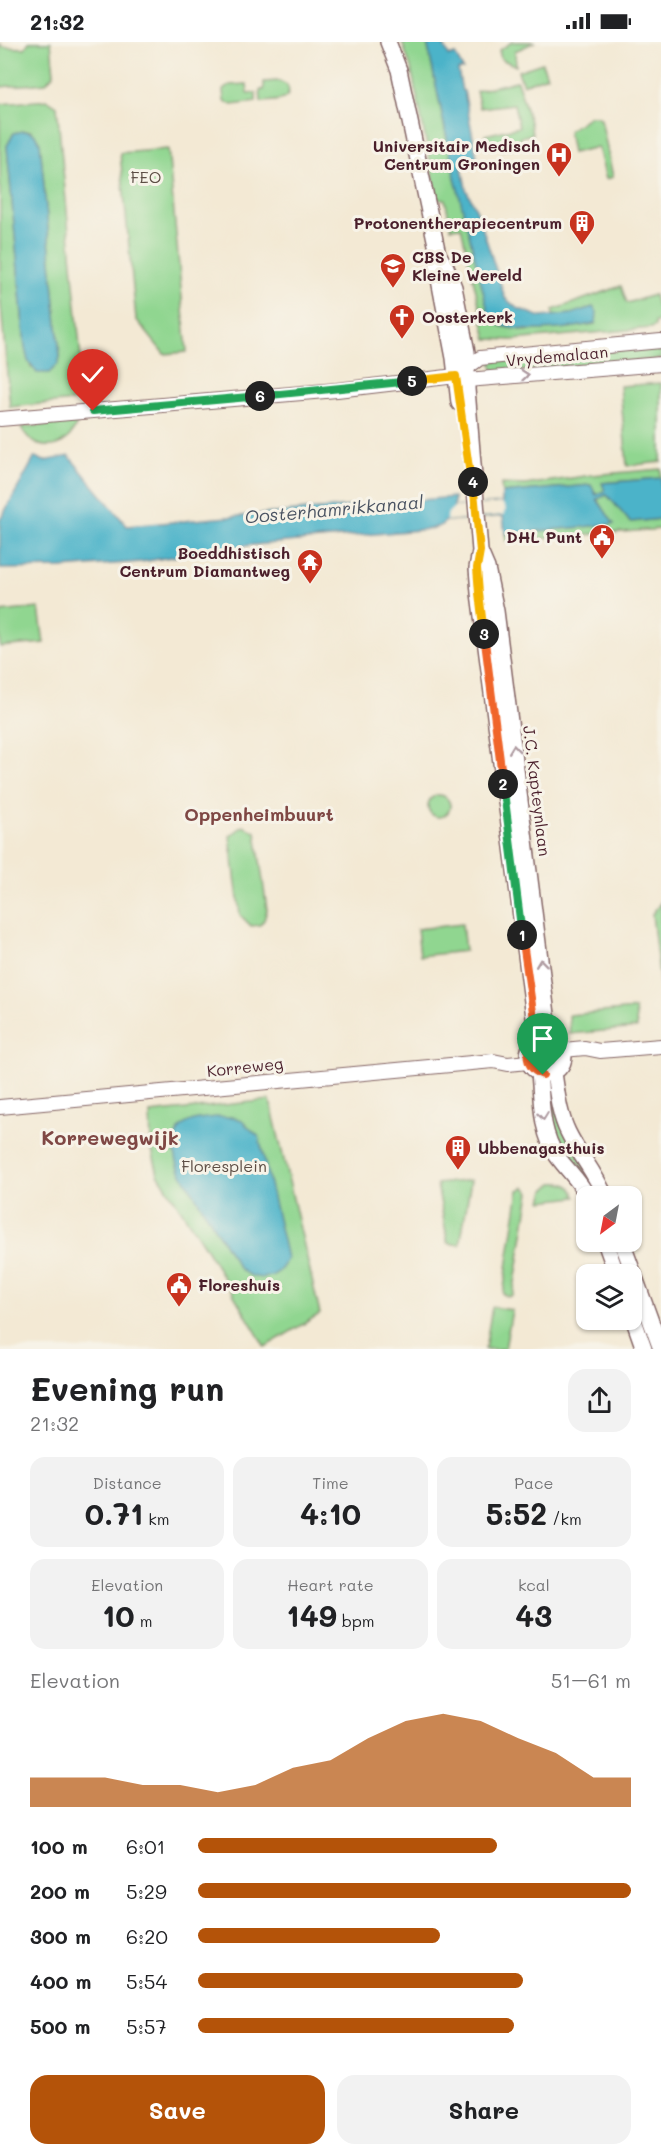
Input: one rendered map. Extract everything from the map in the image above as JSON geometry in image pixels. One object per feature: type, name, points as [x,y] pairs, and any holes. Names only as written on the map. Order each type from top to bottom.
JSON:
[{"type":"main road","name":"J.C. Kapteynlaan","points":[[388,42],[399,70],[438,254],[454,287],[467,352],[463,374],[474,468],[473,481],[480,551],[477,568],[479,593],[543,1039]]},
{"type":"main road","points":[[537,1065],[562,1066],[563,1054],[558,1043],[543,1039],[531,1046],[537,1065],[568,1131],[593,1170],[600,1186]]},
{"type":"main road","points":[[537,1065],[546,1133],[557,1156],[583,1186]]},
{"type":"main road","points":[[626,1252],[661,1349]]},
{"type":"main road","points":[[637,1330],[644,1349]]},
{"type":"street","name":"Vrydemalaan","points":[[463,374],[480,358],[661,341]]},
{"type":"street","name":"Vrydemalaan","points":[[463,374],[661,364]]},
{"type":"street","points":[[0,419],[337,390],[463,374]]},
{"type":"street","points":[[563,1054],[585,1048],[600,1051],[661,1046]]},
{"type":"street","name":"Korreweg","points":[[0,1107],[494,1061],[537,1065]]},
{"type":"green space","points":[[29,42],[51,42],[54,74],[46,83],[0,87],[0,43],[2,47],[25,48]]},
{"type":"green space","points":[[402,42],[427,42],[456,182],[501,326],[525,331],[595,324],[593,307],[553,317],[553,310],[621,286],[627,303],[654,295],[660,317],[660,321],[655,322],[655,326],[512,340],[487,339],[461,227],[451,228],[445,199],[438,200],[411,68]]},
{"type":"green space","points":[[512,42],[535,42],[515,51],[516,66],[501,59],[499,50]]},
{"type":"green space","points":[[542,63],[547,76],[523,85],[518,71]]},
{"type":"green space","points":[[279,81],[287,85],[288,95],[277,101],[261,102],[260,90],[264,90],[264,82]]},
{"type":"green space","points":[[517,81],[532,134],[521,137],[520,146],[502,150],[499,147],[488,148],[485,135],[519,127],[514,104],[480,108],[476,91]]},
{"type":"green space","points":[[247,84],[248,94],[256,93],[256,102],[232,105],[224,101],[223,90],[230,85]]},
{"type":"green space","points":[[48,100],[57,106],[85,400],[10,407],[0,295],[0,104]],"holes":[[[31,131],[40,143],[60,357],[58,364],[31,368],[25,348],[7,146],[14,133]]]},
{"type":"green space","points":[[590,116],[598,116],[601,119],[613,177],[606,179],[598,147],[572,153],[568,131]]},
{"type":"green space","name":"FEO","points":[[168,149],[187,352],[164,354],[136,319],[120,153]]},
{"type":"green space","points":[[661,346],[661,359],[494,373],[491,361]]},
{"type":"green space","points":[[661,383],[661,462],[627,466],[620,386]]},
{"type":"green space","points":[[77,422],[73,432],[66,439],[51,446],[42,446],[34,442],[21,427]]},
{"type":"green space","points":[[661,469],[661,478],[603,483],[605,491],[596,495],[590,485],[502,493],[501,484],[525,485],[592,475]]},
{"type":"green space","points":[[608,495],[630,522],[661,519],[661,529],[506,541],[505,534],[613,524],[597,498]]},
{"type":"green space","points":[[39,608],[44,643],[0,647],[0,612]]},
{"type":"green space","points":[[439,795],[447,798],[450,806],[447,814],[439,817],[431,814],[428,806],[431,798]]},
{"type":"green space","points":[[243,826],[256,832],[267,910],[260,925],[251,926],[240,915],[230,836]]},
{"type":"green space","points":[[661,902],[661,993],[652,914]]},
{"type":"green space","points":[[462,924],[465,951],[420,956],[417,929]]},
{"type":"green space","points":[[635,1009],[637,1028],[570,1034],[569,1015]]},
{"type":"green space","points":[[553,1095],[597,1186],[584,1186],[553,1141],[546,1096]]},
{"type":"green space","name":"Floresplein","points":[[270,1100],[320,1314],[265,1347],[158,1174],[151,1146],[150,1113]]},
{"type":"green space","points":[[471,1180],[460,1245],[448,1243],[437,1184]]},
{"type":"green space","points":[[553,1183],[561,1183],[568,1185],[576,1197],[542,1201],[545,1190]]},
{"type":"green space","points":[[525,1187],[530,1192],[513,1295],[508,1297],[503,1294],[519,1190]]},
{"type":"green space","points":[[492,1307],[512,1310],[505,1349],[485,1349]]},
{"type":"water","points":[[427,42],[442,42],[449,56],[455,54],[463,69],[458,70],[477,158],[461,162],[466,189],[477,211],[505,298],[517,308],[541,317],[571,314],[593,307],[597,312],[596,323],[556,329],[525,330],[499,325],[490,319],[456,182]]},
{"type":"water","points":[[23,131],[34,134],[40,143],[60,357],[58,364],[49,373],[37,373],[28,361],[25,348],[7,146],[14,133]]},
{"type":"water","name":"Oosterhamrikkanaal","points":[[69,456],[127,526],[454,497],[454,507],[502,503],[502,493],[591,485],[596,495],[605,491],[602,483],[661,478],[661,519],[630,522],[607,495],[597,499],[614,524],[505,534],[503,516],[446,521],[430,529],[231,547],[141,562],[61,568],[0,569],[0,520],[35,457],[44,461]]},
{"type":"water","points":[[234,1117],[242,1121],[259,1137],[287,1258],[283,1266],[273,1275],[252,1276],[239,1268],[180,1171],[175,1141],[180,1128],[194,1120]]},
{"type":"pier","points":[[502,503],[506,509],[503,515],[446,521],[448,513],[454,507]]},
{"type":"place","name":"Universitair Medisch Centrum Groningen","points":[[559,178]]},
{"type":"place","name":"Protonentherapiecentrum","points":[[582,246]]},
{"type":"place","name":"CBS De Kleine Wereld","points":[[393,289]]},
{"type":"place","name":"Oosterkerk","points":[[402,340]]},
{"type":"place","name":"DHL Punt","points":[[602,560]]},
{"type":"place","name":"Boeddhistisch Centrum Diamantweg","points":[[310,585]]},
{"type":"place","name":"Ubbenagasthuis","points":[[458,1171]]},
{"type":"place","name":"Floreshuis","points":[[179,1308]]},
{"type":"district","name":"Oppenheimbuurt","points":[[259,815]]},
{"type":"district","name":"Korrewegwijk","points":[[110,1138]]},
{"type":"route","points":[[93,411],[337,390],[456,376],[469,468],[473,481],[480,551],[477,568],[479,593],[537,1040],[529,1048],[527,1058],[532,1069],[543,1075]]}]
